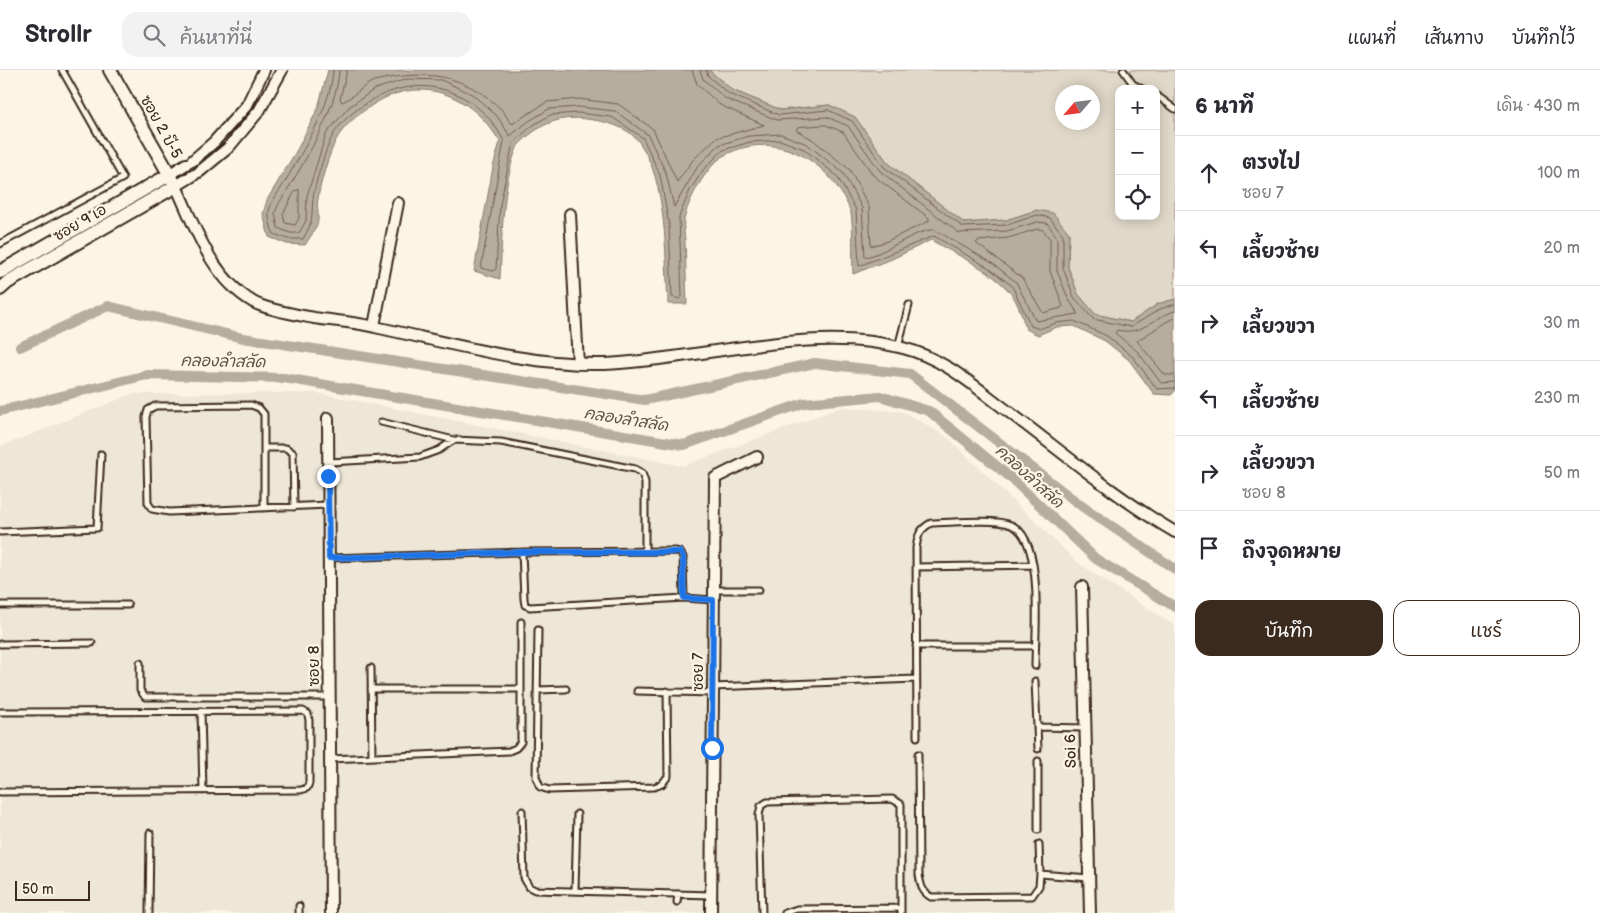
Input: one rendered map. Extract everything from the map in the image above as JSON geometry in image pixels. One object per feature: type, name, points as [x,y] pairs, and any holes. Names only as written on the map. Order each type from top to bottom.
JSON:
[{"type":"street","name":"ซอย 2 บี-5","points":[[110,70],[176,186]]},
{"type":"street","points":[[169,174],[189,162],[214,142],[247,105],[264,70]]},
{"type":"street","points":[[282,70],[259,111],[228,148],[196,174],[176,186],[207,253],[228,284],[256,304],[310,318],[374,326],[492,353],[560,364],[690,356],[763,345],[817,341],[867,340],[898,347],[946,365],[1092,475],[1175,532]]},
{"type":"street","name":"ซอย 9 เอ","points":[[2,279],[169,174]]},
{"type":"street","name":"ซอย 9 เอ","points":[[2,279],[176,186]]},
{"type":"street","points":[[374,326],[398,203]]},
{"type":"street","points":[[570,214],[578,364]]},
{"type":"street","name":"ซอย 8","points":[[328,418],[331,913]]},
{"type":"street","name":"ซอย 7","points":[[711,913],[715,478],[757,457]]},
{"type":"street","name":"Soi 6","points":[[1082,587],[1090,913]]},
{"type":"lane","points":[[0,244],[123,178],[62,70]]},
{"type":"lane","points":[[1123,70],[1135,85]]},
{"type":"lane","points":[[1160,98],[1175,109]]},
{"type":"lane","points":[[898,347],[908,305]]},
{"type":"lane","points":[[264,508],[264,414],[259,408],[250,404],[155,406],[148,410],[146,417],[148,503],[157,512],[294,507],[328,505]]},
{"type":"lane","points":[[381,422],[454,440],[501,442],[635,469],[642,473],[645,482],[646,551]]},
{"type":"lane","points":[[328,462],[420,457],[439,450],[454,440]]},
{"type":"lane","points":[[264,448],[286,448],[293,453],[294,507]]},
{"type":"lane","points":[[0,532],[97,528],[101,454]]},
{"type":"lane","points":[[917,736],[916,567],[918,533],[931,523],[999,523],[1011,525],[1020,531],[1031,549],[1033,565],[1035,666]]},
{"type":"lane","points":[[522,552],[524,599],[526,605],[530,607],[684,598],[759,590]]},
{"type":"lane","points":[[329,558],[522,552],[680,552],[683,557],[684,598]]},
{"type":"lane","points":[[916,567],[1033,565]]},
{"type":"lane","points":[[0,605],[128,605]]},
{"type":"lane","points":[[330,759],[509,751],[516,748],[521,742],[521,622]]},
{"type":"lane","points":[[538,630],[536,777],[540,787],[549,790],[654,787],[662,784],[668,776],[666,691]]},
{"type":"lane","points":[[0,644],[92,643]]},
{"type":"lane","points":[[916,646],[1035,646]]},
{"type":"lane","points":[[140,664],[140,690],[142,694],[149,698],[329,698]]},
{"type":"lane","points":[[371,668],[372,757]]},
{"type":"lane","points":[[637,691],[713,690],[916,679]]},
{"type":"lane","points":[[1035,681],[1038,749]]},
{"type":"lane","points":[[538,690],[566,688]]},
{"type":"lane","points":[[371,689],[521,689]]},
{"type":"lane","points":[[201,711],[203,791]]},
{"type":"lane","points":[[0,712],[303,712],[308,714],[310,720],[309,783],[307,788],[300,790],[0,792]]},
{"type":"lane","points":[[1037,727],[1086,728]]},
{"type":"lane","points":[[918,754],[919,875],[921,887],[926,894],[931,897],[1032,896],[1040,886],[1038,844]]},
{"type":"lane","points":[[1038,762],[1038,830]]},
{"type":"lane","points":[[762,913],[759,815],[761,806],[767,802],[899,801],[901,804],[901,911],[797,909],[785,913]]},
{"type":"lane","points":[[522,811],[524,878],[529,887],[535,890],[711,895]]},
{"type":"lane","points":[[574,891],[577,814]]},
{"type":"lane","points":[[148,913],[150,833]]},
{"type":"lane","points":[[1040,874],[1090,878]]},
{"type":"lane","points":[[677,902],[678,894]]},
{"type":"lane","points":[[299,906],[299,913]]},
{"type":"shaded area","points":[[701,70],[1175,70],[1175,299],[1158,304],[1131,322],[1095,314],[1078,294],[1068,267],[1069,233],[1037,210],[1006,220],[964,223],[888,163],[855,117],[829,105],[781,110],[732,90],[710,71]]},
{"type":"shaded area","points":[[317,393],[683,466],[842,407],[904,412],[946,436],[1077,562],[1175,626],[1175,913],[0,913],[0,447],[132,394]]},
{"type":"water","points":[[328,70],[701,70],[710,71],[732,90],[781,110],[829,105],[855,117],[888,163],[964,223],[1006,220],[1037,210],[1053,213],[1069,233],[1068,267],[1078,294],[1095,314],[1131,322],[1158,304],[1175,299],[1175,391],[1171,395],[1154,394],[1129,360],[1105,341],[1074,326],[1057,327],[1038,335],[1026,329],[1014,298],[1000,282],[981,268],[931,240],[892,259],[853,274],[851,215],[841,192],[815,164],[800,154],[783,148],[764,145],[746,147],[727,154],[713,165],[701,181],[687,208],[684,219],[687,304],[668,304],[665,243],[660,198],[648,159],[634,136],[615,125],[593,120],[569,118],[554,121],[540,127],[519,145],[508,177],[502,230],[500,279],[474,271],[493,167],[500,142],[488,125],[459,100],[442,93],[424,90],[406,91],[387,97],[364,111],[346,126],[336,140],[325,169],[318,202],[318,222],[316,228],[305,245],[287,244],[269,237],[263,214],[267,200],[298,148],[318,108]]},
{"type":"waterway","points":[[20,347],[108,306],[243,338],[645,400],[815,363],[910,374],[1083,507],[1175,569]]},
{"type":"waterway","name":"คลองลำสลัด","points":[[0,411],[147,375],[284,378],[684,445],[804,403],[880,396],[929,411],[1010,477],[1096,559],[1175,607]]},
{"type":"route","points":[[328,476],[329,558],[522,552],[680,552],[683,557],[684,598],[713,600],[712,748]]}]
